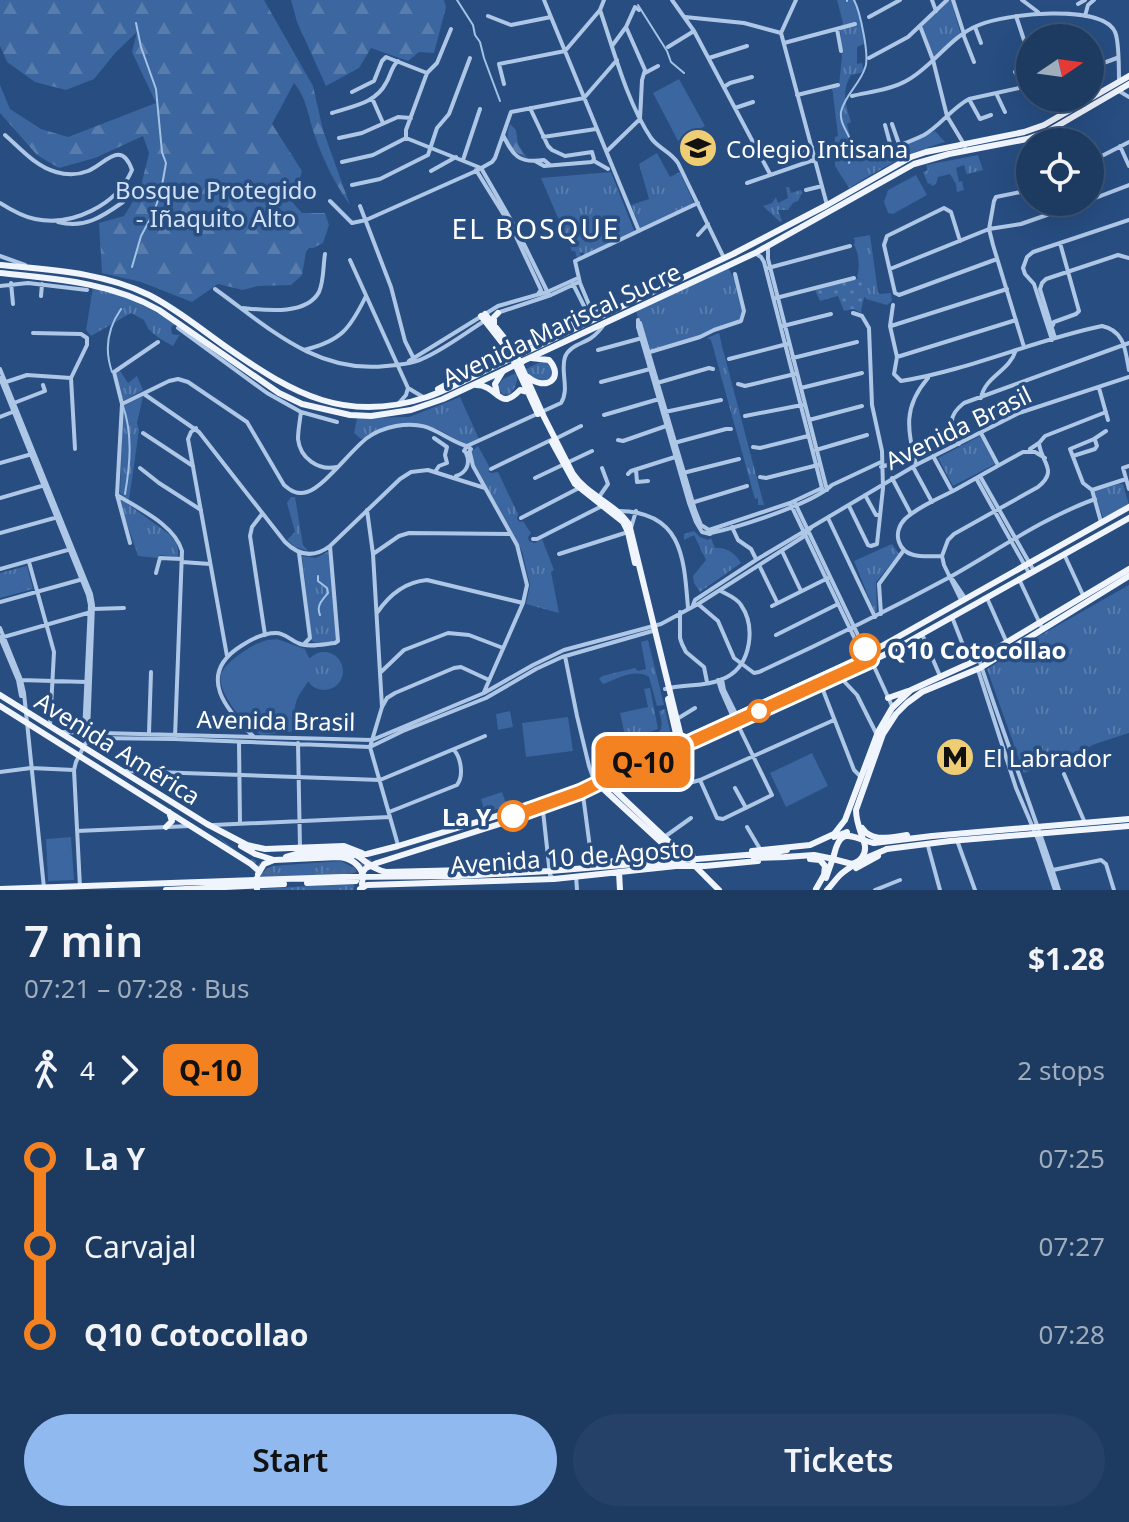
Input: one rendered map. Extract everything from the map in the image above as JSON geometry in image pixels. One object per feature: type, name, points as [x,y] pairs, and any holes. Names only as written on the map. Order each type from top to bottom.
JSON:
[{"type":"main road","name":"Avenida Mariscal Sucre","points":[[1104,93],[1129,75]]},
{"type":"main road","name":"Avenida Mariscal Sucre","points":[[1104,97],[1129,84]]},
{"type":"main road","name":"Avenida Mariscal Sucre","points":[[509,347],[527,353],[606,323],[755,253],[914,164],[1024,132],[1071,112]]},
{"type":"main road","name":"Avenida Mariscal Sucre","points":[[0,273],[83,282],[121,292],[159,310],[279,393],[302,404],[350,415],[371,416],[435,402],[472,386],[578,324],[606,314],[724,258],[911,157],[926,152],[966,148]]},
{"type":"main road","name":"Avenida Mariscal Sucre","points":[[0,265],[83,274],[123,284],[153,297],[282,384],[306,395],[351,406],[371,408],[428,397],[502,368]]},
{"type":"main road","points":[[494,325],[494,317],[498,313]]},
{"type":"main road","points":[[484,317],[494,325],[524,375],[569,476],[629,530]]},
{"type":"main road","points":[[484,317],[509,347]]},
{"type":"main road","points":[[428,397],[509,347]]},
{"type":"main road","points":[[524,375],[542,385],[551,382],[555,373],[555,366],[549,360],[527,353]]},
{"type":"main road","points":[[502,368],[495,386],[497,393],[504,397],[513,393],[524,375]]},
{"type":"main road","points":[[524,375],[528,392],[540,413]]},
{"type":"main road","points":[[472,386],[489,387],[503,399],[513,397],[520,390],[528,392]]},
{"type":"main road","points":[[580,486],[626,519],[683,749]]},
{"type":"main road","points":[[278,859],[365,854],[583,795],[605,786],[840,677],[963,599],[1129,507]]},
{"type":"main road","points":[[338,857],[355,863],[362,874],[372,865],[542,806],[734,715],[922,634],[1129,518]]},
{"type":"main road","points":[[749,851],[808,845],[837,832],[894,711],[922,692],[976,665],[1129,569]]},
{"type":"main road","points":[[1085,598],[1129,576]]},
{"type":"main road","points":[[888,698],[976,665],[1040,625]]},
{"type":"main road","points":[[667,688],[680,740]]},
{"type":"main road","points":[[832,856],[849,861],[857,859],[862,852],[856,810],[864,777],[877,735],[911,690]]},
{"type":"main road","name":"Avenida América","points":[[0,695],[85,745],[207,824],[247,845],[265,849],[346,846],[365,854]]},
{"type":"main road","name":"Avenida América","points":[[0,706],[251,864],[258,875]]},
{"type":"main road","points":[[864,777],[860,814],[861,826],[866,834],[878,838],[925,834],[931,842]]},
{"type":"main road","points":[[597,779],[716,890]]},
{"type":"main road","points":[[605,786],[716,890]]},
{"type":"main road","points":[[166,827],[172,821],[169,812]]},
{"type":"main road","points":[[830,888],[841,874],[864,856],[865,844],[857,823]]},
{"type":"main road","points":[[913,839],[942,845],[1085,823],[1129,824]]},
{"type":"main road","points":[[830,888],[854,869],[881,855],[931,842],[1129,824]]},
{"type":"main road","name":"Avenida América","points":[[191,826],[220,842]]},
{"type":"main road","name":"Avenida América","points":[[217,829],[255,854],[278,859]]},
{"type":"main road","name":"Avenida 10 de Agosto","points":[[361,888],[367,885],[551,873],[592,863],[684,860],[705,866],[759,861],[850,832],[874,843],[913,839]]},
{"type":"main road","points":[[913,839],[1038,832]]},
{"type":"main road","points":[[815,890],[828,875],[839,841],[852,835],[874,843]]},
{"type":"main road","points":[[372,861],[448,840]]},
{"type":"main road","name":"Avenida 10 de Agosto","points":[[152,884],[231,880],[258,875],[264,864],[300,853],[349,851],[371,867],[386,872],[551,873],[576,876],[749,851],[832,856],[854,864],[887,849],[931,842]]},
{"type":"main road","name":"Avenida 10 de Agosto","points":[[166,890],[467,879],[787,853]]},
{"type":"main road","points":[[759,861],[821,861],[826,869],[815,890]]},
{"type":"main road","points":[[703,876],[705,866]]},
{"type":"main road","points":[[443,871],[458,876]]},
{"type":"main road","points":[[619,872],[620,890]]},
{"type":"main road","name":"Avenida 10 de Agosto","points":[[0,889],[551,873]]},
{"type":"main road","name":"Avenida 10 de Agosto","points":[[361,888],[362,874]]},
{"type":"main road","points":[[235,890],[256,890],[258,875]]},
{"type":"street","points":[[544,0],[639,231]]},
{"type":"street","points":[[504,84],[499,64],[565,51],[600,10],[604,0]]},
{"type":"street","points":[[672,0],[694,31],[770,174]]},
{"type":"street","points":[[796,0],[781,33],[827,205]]},
{"type":"street","points":[[869,17],[900,0]]},
{"type":"street","points":[[932,0],[936,11]]},
{"type":"street","points":[[869,58],[906,38],[950,0],[974,62]]},
{"type":"street","points":[[1078,4],[1085,0]]},
{"type":"street","points":[[1085,16],[1088,5],[1094,0]]},
{"type":"street","points":[[1025,1],[1040,14]]},
{"type":"street","points":[[612,46],[626,27],[633,10],[636,7],[639,10]]},
{"type":"street","points":[[600,10],[640,119],[652,140],[674,157],[724,258]]},
{"type":"street","points":[[852,96],[905,82],[975,27],[1002,18],[1040,14],[1085,16],[1102,21],[1113,29],[1119,82]]},
{"type":"street","points":[[488,16],[511,25],[551,17]]},
{"type":"street","points":[[1016,16],[1019,24]]},
{"type":"street","points":[[685,17],[744,23],[781,33]]},
{"type":"street","points":[[784,43],[855,24]]},
{"type":"street","points":[[920,26],[933,60],[947,116],[966,148]]},
{"type":"street","points":[[626,27],[645,73]]},
{"type":"street","points":[[975,27],[981,43]]},
{"type":"street","points":[[406,138],[427,73],[439,60],[451,29]]},
{"type":"street","points":[[837,29],[841,51]]},
{"type":"street","points":[[668,47],[694,31]]},
{"type":"street","points":[[709,58],[747,46]]},
{"type":"street","points":[[352,92],[374,81],[385,58],[427,73]]},
{"type":"street","points":[[352,185],[380,179],[426,157],[437,128],[449,114],[470,58]]},
{"type":"street","points":[[1104,63],[1117,58]]},
{"type":"street","points":[[330,201],[352,223],[366,220],[492,162],[511,112],[584,98],[617,60]]},
{"type":"street","points":[[332,113],[363,104],[372,98],[386,85],[398,61]]},
{"type":"street","points":[[606,151],[640,119],[641,83],[645,73],[658,66]]},
{"type":"street","points":[[1118,67],[1129,75]]},
{"type":"street","points":[[724,87],[752,77]]},
{"type":"street","points":[[797,95],[838,85]]},
{"type":"street","points":[[747,183],[831,154],[861,156],[891,147],[924,134],[969,99],[1016,89]]},
{"type":"street","points":[[1119,91],[1129,97]]},
{"type":"street","points":[[996,93],[1005,112]]},
{"type":"street","points":[[372,98],[383,123]]},
{"type":"street","points":[[969,99],[980,119],[991,115]]},
{"type":"street","points":[[735,108],[753,102]]},
{"type":"street","points":[[530,108],[550,148],[570,164]]},
{"type":"street","points":[[463,160],[480,109]]},
{"type":"street","points":[[339,138],[400,117],[411,118]]},
{"type":"street","points":[[892,124],[899,144]]},
{"type":"street","points":[[885,125],[891,147]]},
{"type":"street","points":[[543,137],[597,129]]},
{"type":"street","points":[[503,134],[514,155],[535,161],[544,160],[550,165],[594,161],[608,169]]},
{"type":"street","points":[[5,135],[34,161],[57,172],[75,174],[90,170],[115,155],[123,156],[130,164],[132,170],[128,179],[107,201],[84,215],[56,222]]},
{"type":"street","points":[[342,162],[373,155],[406,138],[477,168],[519,234],[548,294]]},
{"type":"street","points":[[1104,155],[1129,142]]},
{"type":"street","points":[[1120,146],[1129,166]]},
{"type":"street","points":[[790,155],[812,147]]},
{"type":"street","points":[[565,157],[592,152],[594,161]]},
{"type":"street","points":[[431,171],[456,157]]},
{"type":"street","points":[[561,165],[565,157]]},
{"type":"street","points":[[477,168],[512,228],[541,290],[538,294]]},
{"type":"street","points":[[1104,195],[1129,185]]},
{"type":"street","points":[[806,190],[822,186]]},
{"type":"street","points":[[1016,193],[996,197],[989,229],[1024,347]]},
{"type":"street","points":[[0,203],[26,217],[73,225],[101,217],[123,202]]},
{"type":"street","points":[[606,314],[590,307],[575,261],[698,203]]},
{"type":"street","points":[[360,206],[391,287],[402,333],[414,360]]},
{"type":"street","points":[[960,241],[951,212],[944,208],[887,236],[884,245],[894,291],[899,295],[997,259]]},
{"type":"street","points":[[889,270],[989,229],[1021,224],[1044,216]]},
{"type":"street","points":[[991,218],[998,228]]},
{"type":"street","points":[[1054,339],[1034,284],[1023,268],[1027,257],[1033,252],[1129,220]]},
{"type":"street","points":[[698,235],[708,224]]},
{"type":"street","points":[[1052,327],[1054,322],[1079,311],[1060,243]]},
{"type":"street","points":[[768,246],[768,268],[818,465]]},
{"type":"street","points":[[768,268],[850,246]]},
{"type":"street","points":[[755,253],[768,268]]},
{"type":"street","points":[[240,307],[283,310],[309,302],[320,288],[325,254]]},
{"type":"street","points":[[1054,339],[1040,289],[1042,283],[1118,255],[1129,258]]},
{"type":"street","points":[[0,256],[35,269]]},
{"type":"street","points":[[350,260],[408,388],[428,397]]},
{"type":"street","points":[[648,352],[741,321],[744,311],[735,274]]},
{"type":"street","points":[[775,298],[854,278]]},
{"type":"street","points":[[414,360],[509,302],[548,294],[579,280]]},
{"type":"street","points":[[215,289],[302,350],[339,365],[364,367],[397,365],[414,360],[446,346],[484,317],[579,280]]},
{"type":"street","points":[[11,283],[13,304]]},
{"type":"street","points":[[0,286],[11,283],[42,284],[87,290]]},
{"type":"street","points":[[41,296],[42,284]]},
{"type":"street","points":[[573,284],[587,314],[578,324]]},
{"type":"street","points":[[890,326],[1007,289]]},
{"type":"street","points":[[302,350],[339,337],[355,319],[366,296]]},
{"type":"street","points":[[893,305],[890,326],[897,357],[894,374],[901,381],[929,377],[1024,347],[1105,327],[1119,334],[1127,344],[1129,367]]},
{"type":"street","points":[[849,506],[868,545],[877,544],[882,449],[872,405],[869,328],[862,316],[853,313]]},
{"type":"street","points":[[783,326],[831,314]]},
{"type":"street","points":[[682,473],[666,426],[665,412],[638,320],[650,369],[656,384],[665,412],[674,443],[682,473],[691,503],[702,532],[732,527],[793,504],[881,464],[900,461]]},
{"type":"street","points":[[897,357],[1016,320]]},
{"type":"street","points":[[467,450],[558,405],[564,399],[564,365],[569,350],[596,335],[606,323]]},
{"type":"street","points":[[178,328],[253,383],[301,412],[337,422]]},
{"type":"street","points":[[33,333],[81,334],[86,337],[87,345],[71,378],[75,449]]},
{"type":"street","points":[[598,350],[642,338]]},
{"type":"street","points":[[130,543],[117,495],[122,404],[114,372],[158,342]]},
{"type":"street","points":[[793,358],[857,342]]},
{"type":"street","points":[[787,344],[801,388],[808,436],[826,488]]},
{"type":"street","points":[[729,359],[787,344]]},
{"type":"street","points":[[959,444],[952,418],[960,406],[1127,344]]},
{"type":"street","points":[[409,350],[417,354],[427,351]]},
{"type":"street","points":[[981,398],[988,382],[1009,365],[1016,350]]},
{"type":"street","points":[[0,369],[3,385],[91,594],[85,745],[74,770],[80,887]]},
{"type":"street","points":[[601,382],[650,369]]},
{"type":"street","points":[[656,384],[713,369]]},
{"type":"street","points":[[801,388],[862,373]]},
{"type":"street","points":[[738,384],[745,386],[795,374]]},
{"type":"street","points":[[3,385],[27,375],[71,378]]},
{"type":"street","points":[[929,377],[911,404],[909,434],[914,466],[932,502]]},
{"type":"street","name":"Avenida Brasil","points":[[175,737],[239,742],[372,740],[485,695],[533,665],[655,628],[693,606],[695,600],[914,466],[1021,412],[1129,377]]},
{"type":"street","points":[[122,404],[174,379],[188,382],[247,422],[281,480],[294,492],[311,490],[368,438],[395,427],[416,425],[429,428],[467,450],[521,556],[527,585],[523,603],[488,681],[485,695]]},
{"type":"street","points":[[918,379],[922,385]]},
{"type":"street","points":[[3,385],[16,411]]},
{"type":"street","points":[[14,403],[45,391],[43,385]]},
{"type":"street","points":[[398,404],[408,388]]},
{"type":"street","points":[[1099,388],[1108,420]]},
{"type":"street","points":[[144,394],[196,428],[285,542],[299,553],[317,553],[330,546],[365,516]]},
{"type":"street","points":[[604,415],[659,399]]},
{"type":"street","points":[[665,412],[721,400]]},
{"type":"street","points":[[745,416],[803,404]]},
{"type":"street","points":[[809,420],[862,406]]},
{"type":"street","points":[[0,417],[16,411]]},
{"type":"street","points":[[301,412],[298,434],[304,453],[321,467],[338,466]]},
{"type":"street","points":[[942,556],[922,557],[904,550],[897,537],[903,521],[1039,443],[1045,436],[1106,412]]},
{"type":"street","points":[[491,469],[581,426]]},
{"type":"street","points":[[618,440],[666,426]]},
{"type":"street","points":[[196,428],[188,439],[227,657]]},
{"type":"street","points":[[674,443],[731,429]]},
{"type":"street","points":[[1101,522],[1092,490],[1083,483],[1070,449],[1106,431]]},
{"type":"street","points":[[143,433],[193,466]]},
{"type":"street","points":[[981,433],[998,465]]},
{"type":"street","points":[[816,450],[867,435]]},
{"type":"street","points":[[753,447],[808,436]]},
{"type":"street","points":[[434,438],[446,445],[447,450],[447,463],[435,472]]},
{"type":"street","points":[[1073,456],[1095,449],[1094,439]]},
{"type":"street","points":[[963,599],[944,565],[943,548],[954,534],[1045,481],[1049,467],[1039,443]]},
{"type":"street","points":[[452,477],[467,468],[467,450]]},
{"type":"street","points":[[535,478],[592,451]]},
{"type":"street","points":[[1023,452],[1035,452],[1045,458]]},
{"type":"street","points":[[0,463],[33,454]]},
{"type":"street","points":[[933,456],[952,491]]},
{"type":"street","points":[[628,474],[675,457]]},
{"type":"street","points":[[682,473],[739,459]]},
{"type":"street","points":[[760,477],[818,465]]},
{"type":"street","points":[[1129,466],[1123,470],[1129,489]]},
{"type":"street","points":[[140,468],[201,510]]},
{"type":"street","points":[[599,497],[608,484],[602,468]]},
{"type":"street","points":[[382,707],[373,554],[365,516],[367,510],[408,473],[422,470],[485,488]]},
{"type":"street","points":[[636,470],[637,482],[648,481]]},
{"type":"street","points":[[978,477],[1031,572]]},
{"type":"street","points":[[892,478],[911,514]]},
{"type":"street","points":[[1092,490],[1126,479]]},
{"type":"street","points":[[0,498],[46,485]]},
{"type":"street","points":[[521,518],[580,486]]},
{"type":"street","points":[[691,503],[747,486]]},
{"type":"street","points":[[117,495],[170,530],[180,545],[175,737]]},
{"type":"street","points":[[865,495],[876,515],[880,515]]},
{"type":"street","points":[[617,511],[636,511],[656,519],[668,529],[675,541],[693,606],[718,621],[734,658],[754,673],[853,629],[951,578],[1064,511],[1095,499]]},
{"type":"street","points":[[793,504],[894,711]]},
{"type":"street","points":[[710,532],[793,504]]},
{"type":"street","points":[[533,539],[603,506]]},
{"type":"street","points":[[559,554],[629,530],[636,511]]},
{"type":"street","points":[[262,514],[252,527],[250,536],[265,635]]},
{"type":"street","points":[[0,533],[58,517]]},
{"type":"street","points":[[828,518],[878,615]]},
{"type":"street","points":[[732,527],[738,540],[751,549],[777,603]]},
{"type":"street","name":"Avenida Brasil","points":[[758,562],[782,551],[807,532]]},
{"type":"street","points":[[373,554],[399,536],[409,533],[511,534]]},
{"type":"street","points":[[254,740],[219,692],[218,675],[227,657],[265,635],[284,635],[301,645],[335,643],[339,640],[330,546]]},
{"type":"street","points":[[0,569],[72,549]]},
{"type":"street","points":[[878,615],[879,584],[904,550]]},
{"type":"street","points":[[782,551],[801,591]]},
{"type":"street","points":[[299,553],[310,637],[301,645]]},
{"type":"street","points":[[1064,554],[1085,598]]},
{"type":"street","points":[[156,573],[160,558],[210,564]]},
{"type":"street","points":[[29,562],[54,652],[50,726]]},
{"type":"street","points":[[0,602],[84,578]]},
{"type":"street","points":[[772,606],[828,578]]},
{"type":"street","points":[[828,578],[838,604],[853,629]]},
{"type":"street","points":[[1019,579],[1040,625]]},
{"type":"street","points":[[376,613],[393,594],[415,582],[427,580],[523,603]]},
{"type":"street","points":[[667,688],[728,677],[741,665],[749,644],[747,617],[737,600],[719,588]]},
{"type":"street","points":[[987,598],[1007,643]]},
{"type":"street","points":[[776,635],[838,604]]},
{"type":"street","points":[[1,637],[92,611],[124,608]]},
{"type":"street","points":[[680,612],[682,644],[686,652],[704,667],[707,682]]},
{"type":"street","points":[[952,617],[976,665],[1053,870],[1057,890]]},
{"type":"street","points":[[0,628],[19,680],[25,711],[44,888]]},
{"type":"street","points":[[381,672],[404,650],[448,633],[469,635],[503,648]]},
{"type":"street","points":[[922,634],[940,677]]},
{"type":"street","points":[[565,653],[589,766],[597,779]]},
{"type":"street","name":"Avenida Brasil","points":[[59,732],[370,747],[485,695],[565,653]]},
{"type":"street","points":[[398,846],[370,747],[382,707],[387,698],[395,693],[454,668],[461,667],[488,681]]},
{"type":"street","points":[[149,736],[151,672]]},
{"type":"street","points":[[840,677],[857,695],[877,735]]},
{"type":"street","points":[[720,679],[734,715]]},
{"type":"street","points":[[19,680],[88,682]]},
{"type":"street","points":[[488,681],[489,687],[493,688]]},
{"type":"street","points":[[821,685],[854,770],[864,777]]},
{"type":"street","points":[[677,719],[695,708]]},
{"type":"street","points":[[675,787],[755,757],[834,720]]},
{"type":"street","points":[[700,780],[717,818],[723,819],[772,795],[738,725]]},
{"type":"street","name":"Avenida Brasil","points":[[85,745],[96,738],[149,736]]},
{"type":"street","points":[[123,771],[380,780],[485,736]]},
{"type":"street","points":[[239,742],[240,823]]},
{"type":"street","points":[[298,743],[300,848]]},
{"type":"street","points":[[207,824],[390,815],[459,782],[459,759],[454,750]]},
{"type":"street","points":[[0,772],[31,768],[74,770]]},
{"type":"street","points":[[141,783],[141,776],[146,772]]},
{"type":"street","points":[[1064,774],[1085,823]]},
{"type":"street","points":[[735,788],[746,808]]},
{"type":"street","points":[[583,795],[592,863]]},
{"type":"street","points":[[542,806],[551,873]]},
{"type":"street","points":[[663,838],[691,818]]},
{"type":"street","points":[[77,831],[191,826]]},
{"type":"street","points":[[747,827],[760,849]]},
{"type":"street","points":[[1038,832],[1057,890]]},
{"type":"street","points":[[931,842],[940,890]]},
{"type":"street","points":[[958,843],[975,890]]},
{"type":"street","points":[[1053,870],[1101,860],[1106,864],[1114,890]]},
{"type":"street","points":[[576,876],[577,890]]},
{"type":"street","points":[[875,890],[900,880]]},
{"type":"green space","name":"Bosque Protegido - Iñaquito Alto","points":[[0,0],[264,0],[313,86],[323,130],[350,205],[326,163],[305,101],[294,83],[272,124],[302,171],[293,203],[302,213],[325,213],[329,225],[323,243],[306,252],[302,275],[291,285],[258,286],[243,290],[218,284],[192,302],[141,282],[102,273],[99,223],[124,216],[140,190],[149,153],[143,136],[95,158],[59,168],[37,155],[0,113],[0,85],[10,109],[41,129],[68,137],[156,103],[132,52],[137,32],[94,79],[66,90],[35,82],[7,62],[0,46]]},
{"type":"green space","points":[[291,0],[444,0],[446,7],[434,53],[419,52],[408,61],[371,48],[359,68],[326,86],[297,22]]},
{"type":"green space","points":[[837,0],[854,0],[862,22],[864,44],[857,47],[857,64],[862,63],[864,71],[851,75],[845,92],[851,122],[847,124],[853,149],[851,154],[834,151],[835,137],[838,136],[832,86],[839,85],[842,56],[840,29],[843,23]]},
{"type":"green space","points":[[947,0],[951,0],[961,35],[934,58],[922,26]]},
{"type":"green space","points":[[679,79],[705,126],[678,141],[653,93]]},
{"type":"green space","points":[[510,124],[516,130],[518,144],[527,158],[508,141]]},
{"type":"green space","points":[[935,131],[945,142],[895,162],[849,188],[835,166],[835,157],[858,160],[856,157],[911,142]]},
{"type":"green space","points":[[657,153],[670,177],[680,172],[694,203],[641,230],[631,205],[649,199],[639,164]]},
{"type":"green space","points":[[978,155],[983,170],[967,174],[964,165],[956,168],[964,190],[957,192],[950,174],[938,177],[932,186],[928,184],[923,172],[928,170],[926,165]]},
{"type":"green space","points":[[611,172],[635,233],[584,255],[580,253],[581,256],[577,258],[541,178]]},
{"type":"green space","points":[[916,175],[927,195],[893,214],[888,213],[884,202],[888,190]]},
{"type":"green space","points":[[786,187],[791,193],[801,190],[802,193],[788,210],[778,210],[780,222],[763,206],[772,203],[776,197],[778,203],[788,198]]},
{"type":"green space","points":[[870,235],[878,292],[891,293],[892,301],[887,305],[866,299],[863,295],[866,282],[857,277],[858,261],[853,238]]},
{"type":"green space","points":[[727,266],[742,300],[741,321],[650,352],[636,309]]},
{"type":"green space","points":[[859,278],[866,282],[861,313],[853,309],[844,311],[838,296],[820,301],[815,290]]},
{"type":"green space","points":[[93,287],[125,296],[177,323],[171,327],[172,334],[180,334],[173,346],[152,333],[144,320],[131,313],[91,336],[86,330]]},
{"type":"green space","points":[[734,306],[738,318],[719,324],[715,312]]},
{"type":"green space","points":[[719,333],[764,505],[758,505],[758,498],[755,499],[711,340],[707,338]]},
{"type":"green space","points":[[542,361],[554,372],[552,379],[545,383],[528,375],[526,369]]},
{"type":"green space","points":[[119,369],[128,383],[137,376],[143,390],[123,401],[116,371]]},
{"type":"green space","points":[[516,373],[517,382],[513,391],[508,395],[502,394],[498,386],[503,379]]},
{"type":"green space","points":[[143,396],[129,500],[120,493],[123,406]]},
{"type":"green space","points":[[460,397],[479,439],[466,445],[437,429],[416,424],[389,428],[361,439],[354,433],[357,418],[409,417]]},
{"type":"green space","points":[[457,407],[464,422],[451,428],[444,413]]},
{"type":"green space","points":[[980,436],[995,464],[953,486],[938,458]]},
{"type":"green space","points":[[478,446],[489,472],[498,472],[518,514],[517,519],[523,521],[531,533],[529,541],[535,543],[542,539],[554,570],[551,572],[559,613],[526,604],[530,585],[522,551],[471,459],[472,451]]},
{"type":"green space","points":[[986,453],[992,465],[974,475],[968,462]]},
{"type":"green space","points":[[1123,484],[1129,505],[1103,518],[1094,491]]},
{"type":"green space","points":[[118,497],[169,534],[177,544],[178,557],[138,556]]},
{"type":"green space","points":[[295,497],[303,545],[308,551],[295,547],[287,540],[295,532],[287,503]]},
{"type":"green space","points":[[694,531],[700,537],[711,538],[715,548],[730,551],[741,563],[700,592],[693,576],[706,560],[694,535],[684,540],[684,534]]},
{"type":"green space","points":[[892,544],[899,554],[876,582],[875,613],[854,561]]},
{"type":"green space","points":[[329,551],[337,640],[321,643],[312,641],[302,556],[316,558]]},
{"type":"green space","points":[[27,566],[33,589],[0,598],[0,573]]},
{"type":"green space","points":[[1129,585],[1129,733],[1024,773],[987,669]]},
{"type":"green space","points":[[277,639],[305,649],[313,671],[296,701],[296,731],[261,735],[228,700],[221,675],[227,665],[246,650],[266,640]]},
{"type":"green space","points":[[648,640],[664,705],[657,706],[649,677],[626,675],[603,684],[599,679],[635,668],[638,671],[646,669],[641,642]]},
{"type":"green space","points":[[324,652],[338,657],[343,671],[338,685],[324,690],[310,685],[305,671],[310,657]]},
{"type":"green space","points":[[650,688],[658,729],[626,740],[620,713],[648,707],[644,689]]},
{"type":"green space","points":[[665,709],[672,739],[630,758],[627,747],[609,753],[608,749],[617,744],[656,735],[661,727],[659,711]]},
{"type":"green space","points":[[510,711],[513,727],[498,730],[496,714]]},
{"type":"green space","points":[[568,717],[573,751],[526,757],[522,723]]},
{"type":"green space","points":[[812,753],[828,786],[786,807],[770,773]]},
{"type":"green space","points":[[502,792],[507,806],[485,813],[481,799]]},
{"type":"green space","points":[[214,833],[263,872],[272,866],[341,861],[352,867],[355,873],[304,878],[260,877]]},
{"type":"green space","points":[[71,837],[74,880],[48,881],[46,839]]},
{"type":"green space","points":[[355,883],[353,890],[261,890],[261,889]]},
{"type":"waterway","points":[[457,0],[473,25],[500,101]]},
{"type":"waterway","points":[[851,154],[851,143],[842,123],[841,112],[863,74],[866,62],[864,34],[854,0]]},
{"type":"waterway","points":[[638,5],[671,62],[684,73]]},
{"type":"waterway","points":[[132,267],[141,236],[161,191],[166,163],[162,152],[156,89],[136,23]]},
{"type":"waterway","points":[[112,372],[108,339],[121,309]]},
{"type":"waterway","points":[[123,406],[130,450],[125,494]]},
{"type":"waterway","points":[[318,576],[318,581],[327,588],[328,593],[319,606],[320,615]]},
{"type":"tunnel","points":[[250,861],[273,875],[282,876]]},
{"type":"tunnel","points":[[314,875],[353,870],[372,861]]},
{"type":"bus line","name":"Q-10","points":[[513,816],[580,792],[871,660],[865,649]]},
{"type":"place","name":"Colegio Intisana","points":[[698,148]]},
{"type":"place","name":"Q10 Cotocollao","points":[[865,649]]},
{"type":"place","name":"El Labrador","points":[[955,757]]},
{"type":"place","name":"La Y","points":[[513,816]]},
{"type":"district","name":"EL BOSQUE","points":[[536,228]]}]
